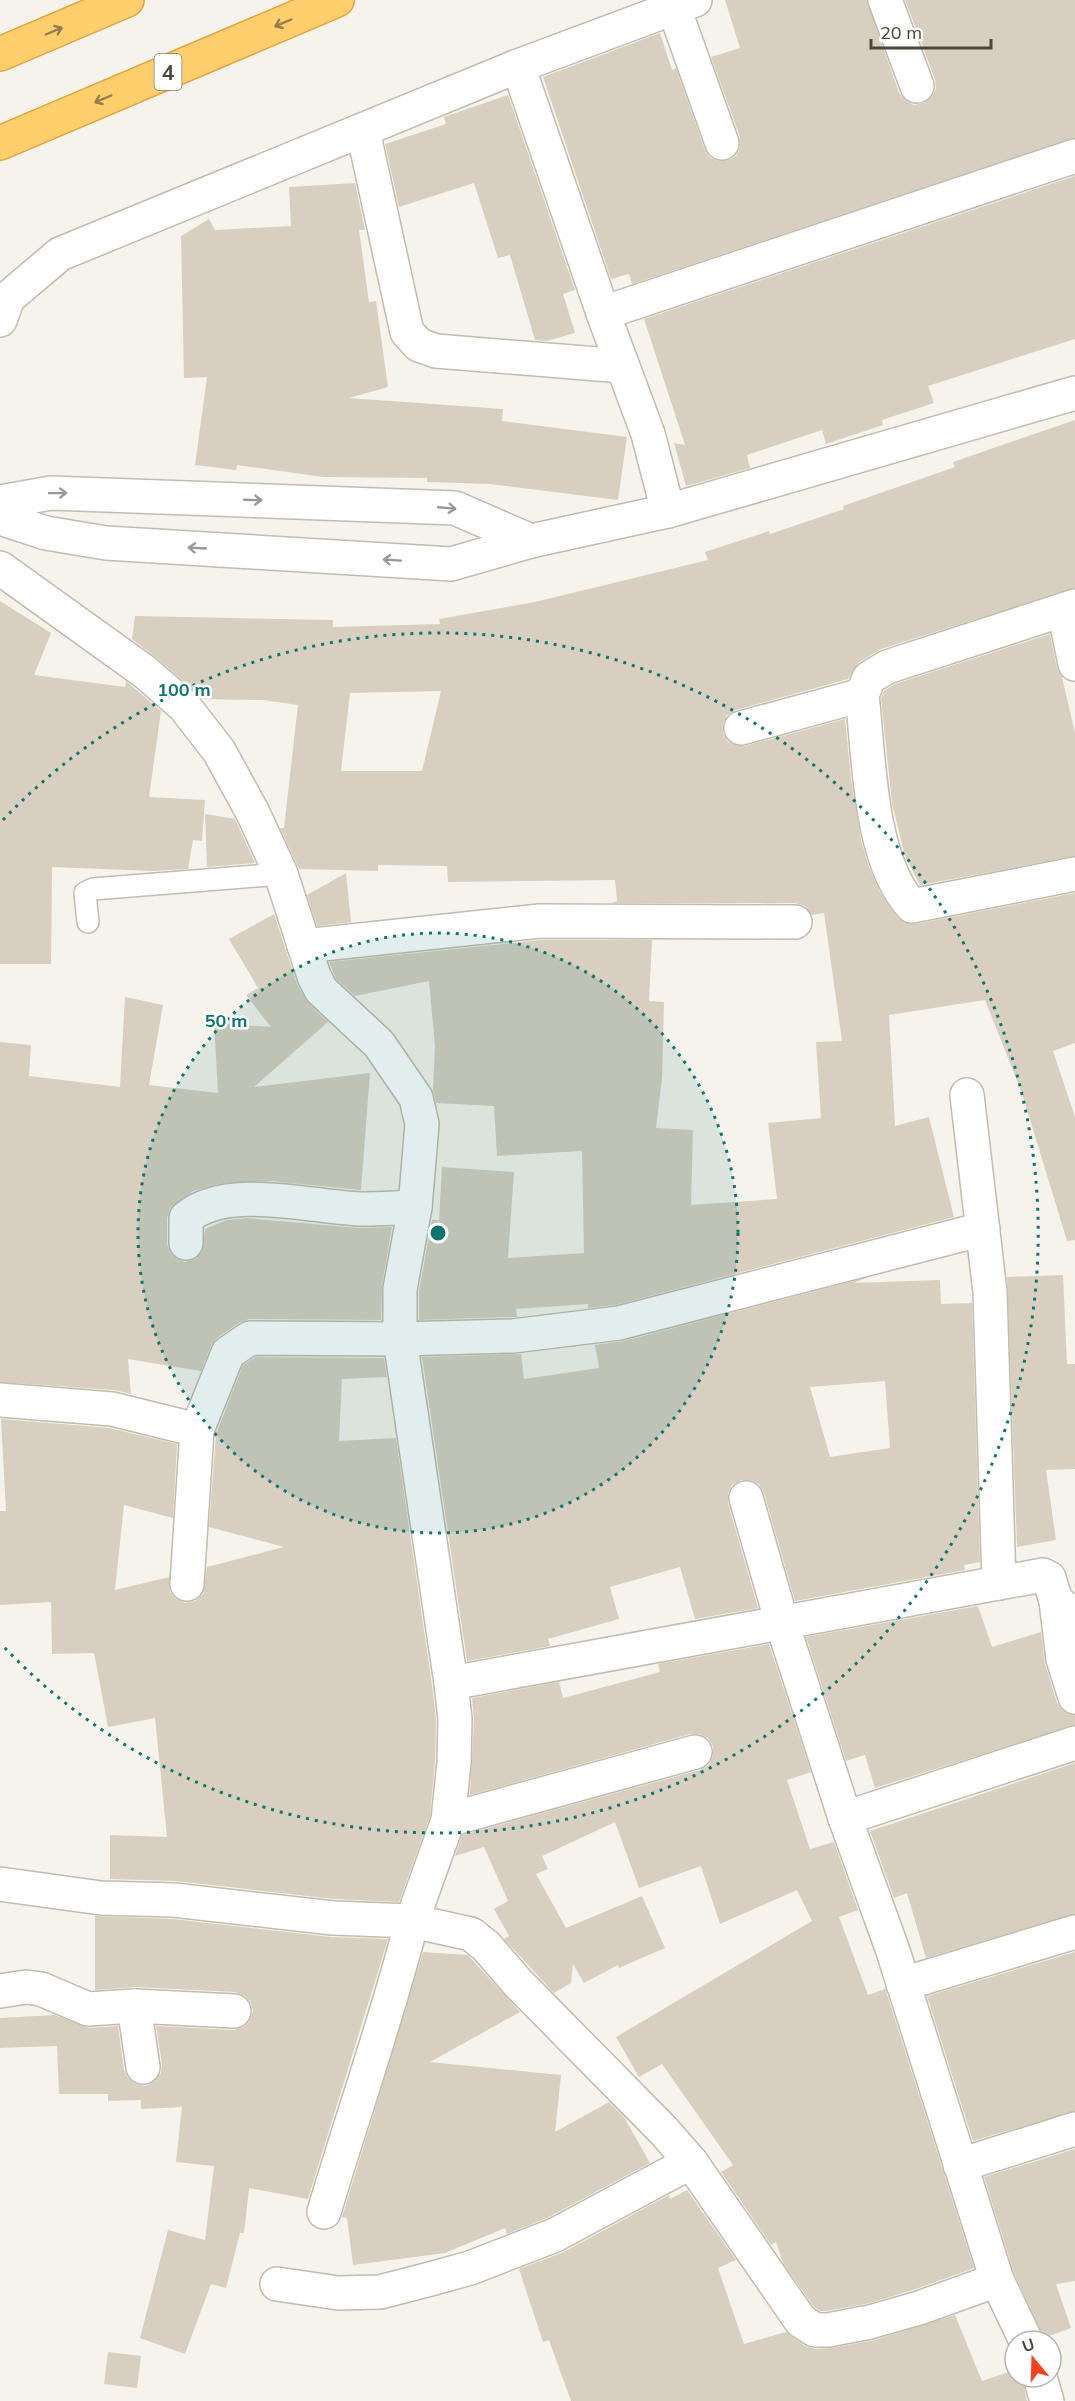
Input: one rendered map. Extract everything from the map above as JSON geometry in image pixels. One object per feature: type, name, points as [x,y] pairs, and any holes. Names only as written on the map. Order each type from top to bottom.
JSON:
[{"type":"highway","points":[[0,54],[127,0]]},
{"type":"highway","name":"4","points":[[0,143],[337,0]]},
{"type":"street","points":[[885,0],[917,86]]},
{"type":"street","points":[[0,320],[8,298],[60,254],[518,66],[685,4],[722,143]]},
{"type":"street","points":[[518,66],[603,313],[648,434],[668,511]]},
{"type":"street","points":[[363,131],[408,333],[419,345],[436,351],[622,366]]},
{"type":"street","points":[[603,313],[1075,156]]},
{"type":"street","points":[[0,518],[46,533],[106,543],[451,564],[531,541],[668,511],[1075,393]]},
{"type":"street","points":[[0,502],[51,493],[455,508],[531,541]]},
{"type":"street","points":[[0,568],[145,672],[184,706],[219,751],[253,813],[281,874],[314,976],[321,990],[379,1044],[416,1098],[422,1124],[415,1207],[400,1289],[400,1339],[451,1683],[454,1741],[448,1820],[412,1921],[384,2025],[353,2115],[324,2212]]},
{"type":"street","points":[[1075,664],[1070,608],[887,667],[869,678],[862,695],[877,834],[901,894],[912,906],[1075,874]]},
{"type":"street","points":[[741,728],[862,695]]},
{"type":"street","points":[[304,946],[540,921],[795,922]]},
{"type":"street","points":[[967,1095],[990,1292],[999,1582]]},
{"type":"street","points":[[186,1243],[186,1218],[199,1207],[255,1198],[360,1209],[415,1207]]},
{"type":"street","points":[[187,1584],[197,1430],[228,1353],[250,1338],[400,1339],[513,1336],[619,1323],[983,1229]]},
{"type":"street","points":[[0,1400],[112,1409],[197,1430]]},
{"type":"street","points":[[746,1498],[782,1623],[845,1818],[903,1984],[997,2280],[1020,2329]]},
{"type":"street","points":[[451,1683],[1043,1575],[1049,1578],[1066,1608],[1063,1659],[1075,1697]]},
{"type":"street","points":[[845,1818],[1075,1743]]},
{"type":"street","points":[[448,1820],[695,1752]]},
{"type":"street","points":[[0,1884],[101,1898],[174,1900],[333,1918],[412,1921],[471,1934],[486,1946],[518,1983],[664,2131],[691,2162],[801,2321],[815,2330],[828,2330],[870,2322],[920,2308],[997,2280]]},
{"type":"street","points":[[903,1984],[1075,1932]]},
{"type":"street","points":[[0,1991],[26,1987],[41,1989],[88,2009],[134,2006],[234,2011]]},
{"type":"street","points":[[134,2006],[143,2067]]},
{"type":"street","points":[[960,2165],[1075,2129]]},
{"type":"street","points":[[277,2284],[338,2293],[380,2292],[470,2268],[555,2235],[691,2162]]},
{"type":"lane","points":[[88,922],[86,893],[93,889],[281,874]]},
{"type":"building","points":[[725,0],[867,0],[899,93],[906,101],[914,105],[924,103],[931,98],[936,89],[935,79],[905,0],[1075,0],[1075,138],[632,284],[629,274],[611,279],[543,77],[660,33],[672,70],[676,68],[705,150],[709,157],[718,161],[729,160],[736,156],[740,147],[740,137],[711,57],[740,48]]},
{"type":"building","points":[[508,95],[575,290],[563,294],[575,333],[547,341],[535,340],[510,255],[498,258],[474,183],[399,207],[385,144],[446,124],[444,117]]},
{"type":"building","points":[[1075,176],[1075,339],[928,386],[934,403],[882,420],[883,425],[826,444],[822,430],[747,455],[750,468],[686,486],[674,443],[685,445],[644,319]]},
{"type":"building","points":[[355,183],[365,230],[359,230],[369,302],[376,301],[388,387],[349,398],[503,409],[502,421],[627,437],[618,500],[489,484],[427,482],[427,478],[323,477],[237,465],[236,470],[195,465],[207,377],[184,378],[181,236],[209,219],[215,230],[291,226],[289,187]]},
{"type":"building","points":[[1075,420],[1075,588],[881,649],[859,662],[848,679],[736,710],[727,715],[723,724],[723,733],[728,742],[737,746],[745,746],[845,719],[851,779],[861,840],[869,867],[881,894],[897,917],[905,923],[916,924],[1075,893],[1075,1043],[1053,1051],[1075,1117],[1075,1240],[1067,1241],[1022,1093],[985,1000],[889,1015],[895,1126],[929,1117],[954,1217],[615,1305],[588,1308],[588,1304],[516,1309],[517,1317],[419,1320],[419,1291],[432,1220],[439,1220],[442,1167],[514,1172],[508,1258],[584,1253],[582,1151],[497,1156],[494,1106],[436,1103],[433,1090],[435,1046],[429,981],[355,996],[336,979],[329,962],[541,940],[652,940],[649,1001],[664,1002],[662,1078],[656,1128],[693,1130],[691,1205],[777,1199],[768,1123],[821,1118],[816,1042],[842,1041],[824,913],[812,915],[805,906],[795,903],[611,903],[617,901],[615,880],[448,882],[447,866],[378,865],[378,871],[299,869],[280,828],[284,828],[298,705],[263,700],[203,699],[132,639],[135,616],[333,620],[333,627],[440,624],[439,619],[535,602],[708,560],[705,552],[769,531],[770,534],[844,509],[843,506],[955,467],[953,462]],"holes":[[[441,691],[422,771],[341,771],[350,693]]]},
{"type":"building","points":[[0,601],[51,633],[34,675],[125,687],[126,681],[161,711],[149,797],[205,800],[202,841],[193,840],[188,869],[154,871],[52,867],[51,964],[0,964]]},
{"type":"building","points":[[1050,634],[1075,733],[1075,856],[920,885],[905,856],[892,803],[881,698],[884,691],[895,684]]},
{"type":"building","points":[[205,814],[235,819],[255,863],[207,867]]},
{"type":"building","points":[[346,873],[351,922],[317,926],[307,895]]},
{"type":"building","points":[[274,914],[297,984],[308,1003],[328,1022],[254,1087],[370,1073],[361,1190],[270,1181],[218,1184],[193,1191],[170,1208],[167,1218],[167,1244],[170,1253],[177,1259],[185,1262],[195,1259],[202,1252],[205,1229],[227,1220],[247,1218],[358,1228],[392,1227],[382,1286],[381,1320],[249,1319],[217,1338],[211,1346],[201,1371],[128,1359],[131,1394],[114,1390],[0,1382],[0,1042],[31,1045],[29,1076],[120,1087],[125,997],[163,1005],[149,1085],[218,1093],[214,1023],[271,1027],[246,995],[258,988],[229,939]]},
{"type":"building","points":[[1063,1275],[1067,1364],[1075,1364],[1075,1469],[1046,1470],[1056,1540],[1017,1547],[1007,1277]]},
{"type":"building","points":[[866,1278],[854,1283],[940,1280],[941,1304],[972,1303],[980,1562],[964,1565],[965,1570],[795,1601],[764,1493],[759,1484],[750,1480],[741,1480],[732,1485],[728,1493],[728,1503],[758,1608],[695,1619],[680,1567],[610,1587],[619,1619],[548,1639],[550,1646],[467,1661],[422,1357],[521,1354],[524,1379],[599,1368],[595,1345],[624,1341]],"holes":[[[885,1381],[890,1448],[830,1457],[810,1387]]]},
{"type":"building","points":[[256,1357],[384,1358],[387,1377],[342,1379],[339,1441],[396,1438],[432,1685],[436,1720],[430,1816],[399,1902],[334,1899],[176,1881],[110,1879],[110,1835],[167,1837],[155,1718],[108,1727],[94,1653],[52,1654],[51,1602],[0,1605],[0,1511],[6,1511],[1,1419],[109,1428],[177,1444],[173,1518],[124,1505],[115,1590],[169,1577],[170,1592],[176,1599],[185,1603],[195,1601],[203,1594],[207,1567],[284,1547],[209,1527],[216,1434],[243,1365]]},
{"type":"building","points":[[978,1606],[992,1647],[1041,1632],[1045,1664],[1057,1703],[1063,1711],[1075,1715],[1075,1725],[875,1788],[865,1755],[846,1761],[806,1637]]},
{"type":"building","points":[[769,1644],[811,1772],[787,1780],[810,1849],[834,1842],[858,1910],[839,1917],[868,1995],[885,1989],[886,1991],[974,2268],[866,2304],[826,2311],[820,2311],[814,2307],[783,2263],[776,2242],[771,2245],[721,2172],[733,2165],[662,2064],[639,2077],[616,2037],[812,1921],[797,1890],[720,1924],[701,1866],[639,1888],[615,1822],[542,1856],[548,1869],[536,1874],[566,1928],[642,1896],[665,1948],[619,1968],[618,1965],[584,1983],[573,1964],[571,1983],[554,1993],[504,1939],[509,1936],[494,1909],[508,1901],[484,1847],[455,1856],[462,1835],[700,1770],[709,1765],[713,1756],[713,1746],[708,1738],[699,1734],[690,1734],[470,1795],[474,1719],[472,1698],[559,1682],[563,1698],[660,1672],[658,1664]]},
{"type":"building","points":[[1075,1763],[1075,1914],[926,1958],[907,1893],[894,1898],[870,1831]]},
{"type":"building","points":[[95,1916],[173,1919],[331,1937],[388,1939],[308,2199],[249,2188],[244,2233],[240,2233],[226,2288],[211,2284],[185,2354],[140,2338],[168,2230],[205,2240],[214,2166],[176,2162],[182,2107],[141,2109],[141,2100],[108,2101],[108,2094],[59,2094],[57,2046],[0,2048],[0,2018],[55,2015],[89,2028],[118,2026],[124,2070],[128,2078],[136,2084],[145,2086],[155,2081],[161,2073],[162,2064],[156,2026],[234,2030],[249,2022],[253,2011],[251,2003],[245,1996],[235,1992],[135,1987],[95,1990]]},
{"type":"building","points":[[423,1952],[468,1955],[520,2012],[430,2062],[561,2075],[555,2132],[609,2102],[624,2117],[650,2163],[547,2218],[507,2234],[505,2228],[445,2253],[353,2265],[347,2218],[342,2217]]},
{"type":"building","points":[[1075,1952],[1075,2111],[973,2141],[927,1996]]},
{"type":"building","points":[[1075,2149],[1075,2281],[1056,2284],[1071,2328],[1063,2331],[1063,2329],[1040,2329],[1014,2273],[984,2177]]},
{"type":"building","points":[[687,2190],[736,2260],[718,2268],[744,2344],[786,2332],[805,2346],[815,2349],[831,2348],[875,2340],[955,2315],[982,2381],[1003,2374],[1003,2389],[1024,2389],[1027,2401],[571,2401],[549,2340],[543,2342],[519,2269],[564,2252],[669,2195],[670,2199]]},
{"type":"building","points":[[108,2352],[141,2356],[137,2388],[104,2384]]}]
